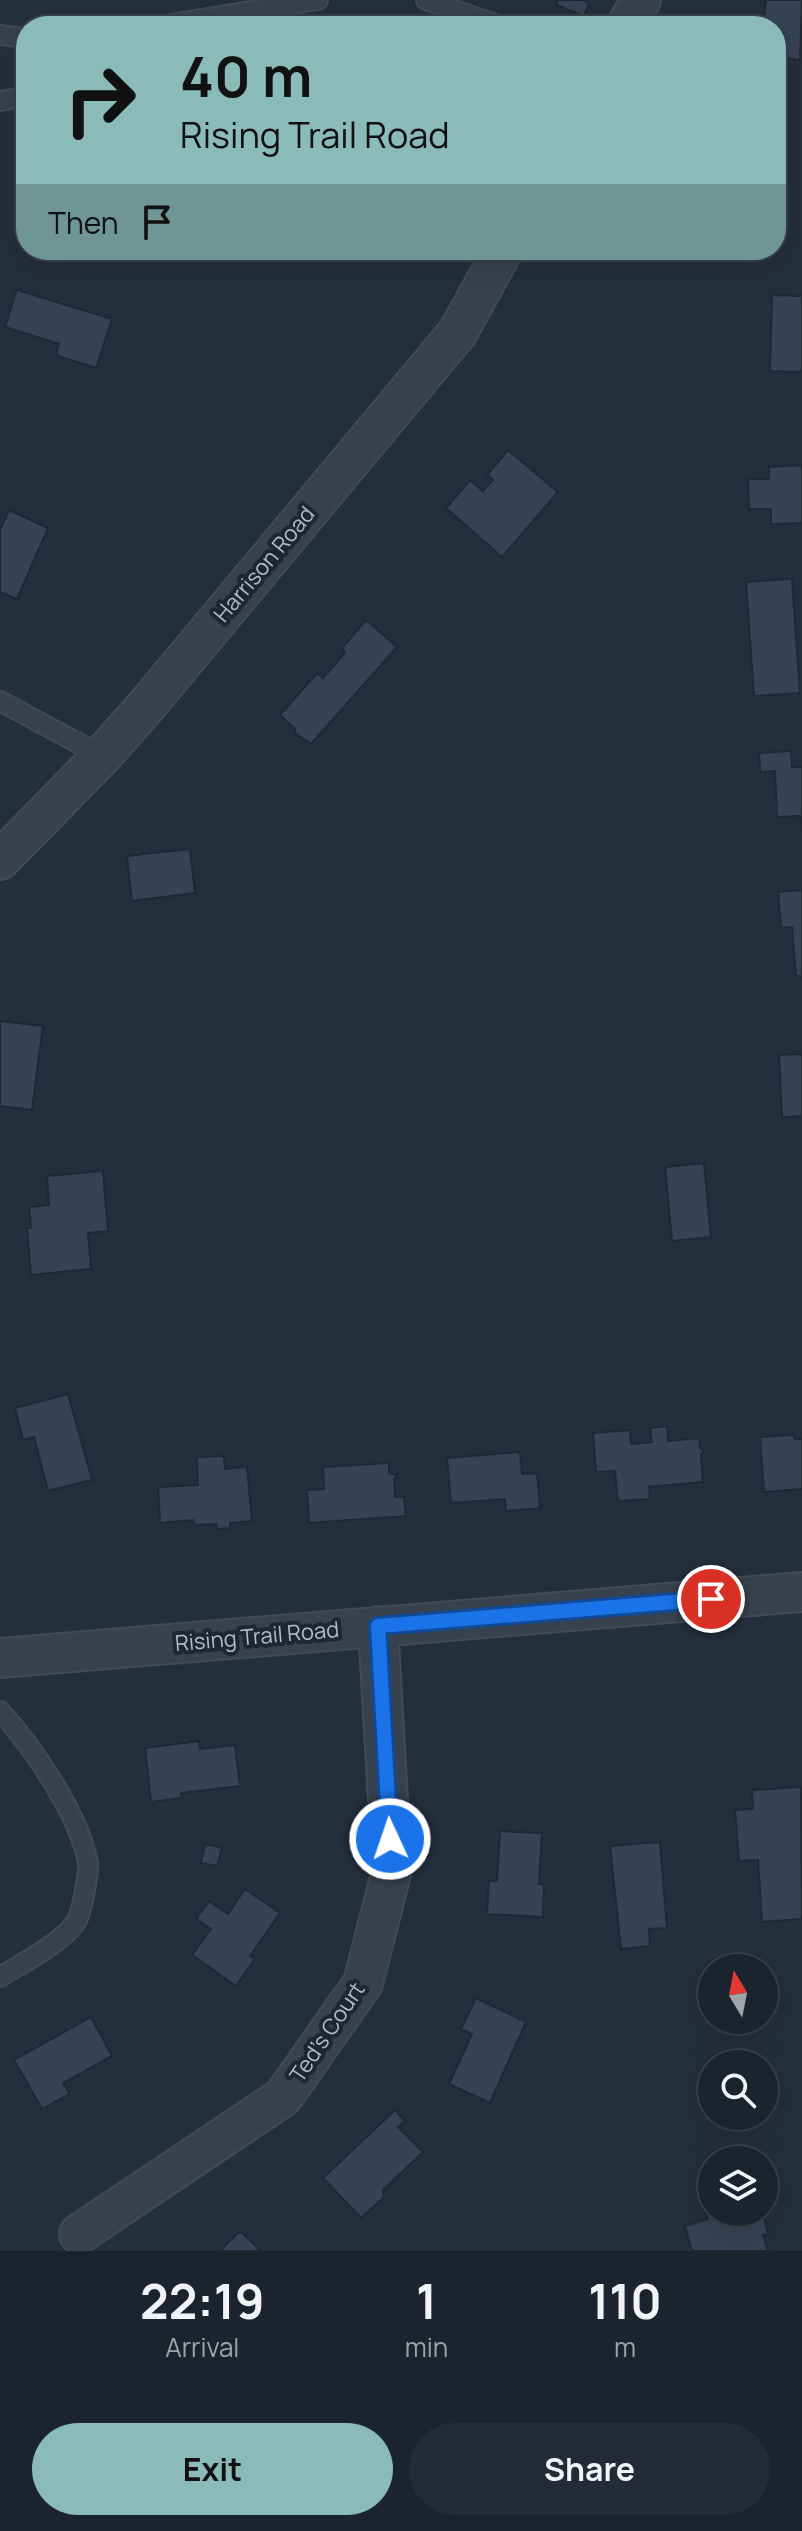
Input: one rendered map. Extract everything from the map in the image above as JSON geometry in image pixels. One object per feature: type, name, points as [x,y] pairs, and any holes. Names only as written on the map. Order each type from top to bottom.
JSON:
[{"type":"street","name":"Harrison Road","points":[[0,860],[102,756],[458,332],[498,260]]},
{"type":"street","name":"Rising Trail Road","points":[[0,1658],[802,1592]]},
{"type":"street","name":"Ted's Court","points":[[79,2234],[283,2097],[363,1983],[392,1870],[378,1626]]},
{"type":"lane","points":[[220,16],[318,0]]},
{"type":"lane","points":[[426,0],[472,16]]},
{"type":"lane","points":[[0,701],[102,756]]},
{"type":"lane","points":[[0,1711],[44,1766],[76,1829],[88,1866],[77,1920],[53,1944],[0,1977]]},
{"type":"building","points":[[558,0],[589,3],[584,16],[556,5]]},
{"type":"building","points":[[766,0],[802,0],[800,60],[786,58],[786,16],[764,16]]},
{"type":"building","points":[[17,290],[112,319],[96,368],[58,356],[59,344],[5,327]]},
{"type":"building","points":[[772,295],[802,296],[802,370],[799,372],[770,371]]},
{"type":"building","points":[[508,450],[558,492],[502,557],[446,508],[470,480],[483,491],[493,480],[487,475]]},
{"type":"building","points":[[802,465],[802,523],[771,524],[771,509],[749,509],[748,479],[769,479],[769,467]]},
{"type":"building","points":[[9,510],[48,528],[17,599],[0,592],[0,530]]},
{"type":"building","points":[[792,579],[800,693],[754,696],[746,582]]},
{"type":"building","points":[[366,620],[397,647],[311,744],[295,733],[295,729],[280,715],[317,673],[323,678],[345,653],[342,648]]},
{"type":"building","points":[[791,751],[792,767],[802,767],[802,832],[800,816],[777,817],[775,771],[760,772],[759,753]]},
{"type":"building","points":[[190,849],[195,893],[132,901],[127,856]]},
{"type":"building","points":[[802,890],[802,976],[796,976],[792,927],[781,928],[778,892]]},
{"type":"building","points":[[0,1021],[43,1026],[32,1110],[0,1106]]},
{"type":"building","points":[[802,1054],[802,1116],[782,1117],[779,1055]]},
{"type":"building","points":[[704,1163],[711,1237],[672,1241],[665,1167]]},
{"type":"building","points":[[103,1171],[108,1231],[88,1233],[91,1269],[31,1275],[27,1228],[31,1228],[29,1207],[49,1205],[47,1176]]},
{"type":"building","points":[[68,1394],[92,1480],[48,1491],[34,1437],[23,1440],[15,1408]]},
{"type":"building","points":[[667,1426],[668,1441],[699,1438],[700,1448],[704,1450],[701,1455],[703,1482],[649,1487],[650,1499],[618,1501],[615,1471],[596,1472],[593,1433],[630,1430],[631,1444],[652,1442],[650,1428]]},
{"type":"building","points":[[794,1435],[795,1439],[802,1439],[802,1489],[764,1492],[760,1437]]},
{"type":"building","points":[[520,1452],[522,1474],[537,1473],[540,1508],[506,1511],[505,1499],[451,1503],[447,1458]]},
{"type":"building","points":[[224,1456],[225,1469],[247,1467],[252,1521],[230,1523],[230,1528],[217,1529],[216,1524],[194,1525],[193,1520],[160,1523],[158,1487],[198,1485],[197,1457]]},
{"type":"building","points":[[389,1463],[389,1473],[397,1475],[394,1480],[395,1497],[404,1497],[406,1516],[309,1523],[307,1490],[324,1489],[323,1467]]},
{"type":"building","points":[[199,1741],[200,1749],[235,1745],[240,1786],[181,1793],[182,1798],[151,1802],[145,1748]]},
{"type":"building","points":[[801,1787],[802,1919],[762,1922],[758,1860],[739,1861],[735,1810],[753,1809],[752,1790]]},
{"type":"building","points":[[500,1831],[542,1833],[539,1884],[544,1884],[543,1917],[487,1914],[489,1881],[497,1881]]},
{"type":"building","points":[[660,1842],[667,1928],[649,1929],[650,1946],[621,1949],[610,1846]]},
{"type":"building","points":[[205,1844],[222,1848],[217,1866],[201,1863]]},
{"type":"building","points":[[245,1889],[280,1913],[250,1956],[255,1959],[236,1986],[192,1955],[211,1929],[196,1919],[209,1901],[228,1914]]},
{"type":"building","points":[[476,1998],[526,2022],[490,2103],[449,2084],[472,2034],[461,2029]]},
{"type":"building","points":[[91,2017],[112,2056],[63,2083],[70,2094],[42,2109],[14,2060]]},
{"type":"building","points":[[395,2110],[405,2121],[398,2127],[423,2152],[383,2190],[384,2197],[361,2218],[323,2178]]},
{"type":"building","points":[[698,2222],[698,2226],[766,2226],[768,2234],[763,2235],[768,2251],[692,2251],[685,2226]]},
{"type":"building","points":[[240,2231],[261,2251],[220,2251]]},
{"type":"route","points":[[390,1839],[378,1626],[711,1599]]}]
